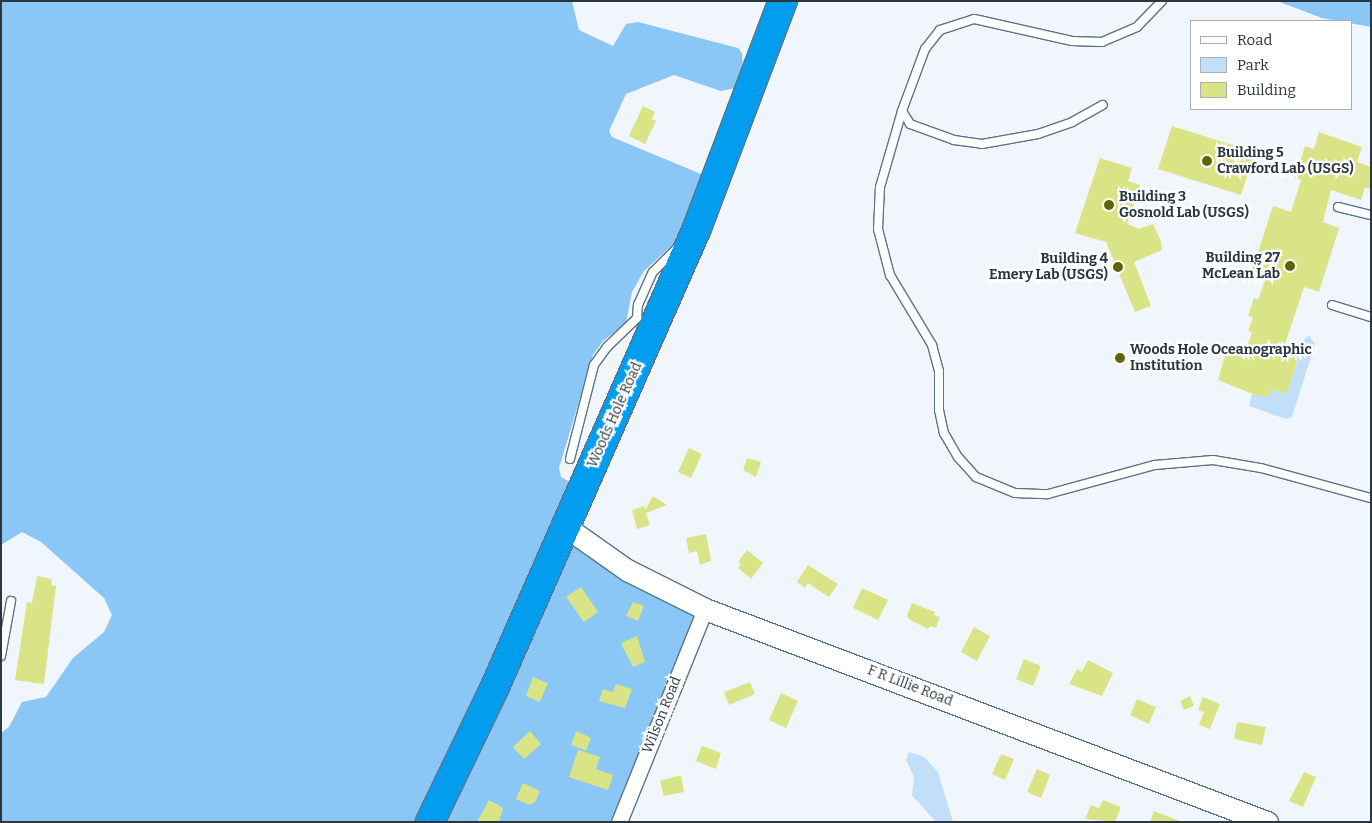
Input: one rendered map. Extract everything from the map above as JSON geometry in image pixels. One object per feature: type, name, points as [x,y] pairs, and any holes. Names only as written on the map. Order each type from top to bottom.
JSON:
[{"type":"highway","name":"Woods Hole Road","points":[[430,822],[494,690],[566,527],[640,332],[697,228],[783,1]]},
{"type":"street","name":"F R Lillie Road","points":[[566,527],[626,570],[705,609],[1266,822]]},
{"type":"street","name":"Wilson Road","points":[[619,822],[705,609]]},
{"type":"lane","points":[[1162,1],[1137,27],[1116,38],[1095,44],[1064,40],[982,19],[948,25],[933,36],[925,48],[902,111],[879,193],[880,244],[890,275],[932,345],[939,371],[939,410],[944,433],[958,457],[976,477],[1015,493],[1048,494],[1155,465],[1213,460],[1268,470],[1371,498]]},
{"type":"lane","points":[[902,111],[910,124],[954,140],[982,144],[1038,134],[1072,122],[1103,105]]},
{"type":"lane","points":[[1338,207],[1371,215]]},
{"type":"lane","points":[[1332,305],[1371,317]]},
{"type":"lane","points":[[570,459],[594,365],[606,347],[640,332]]},
{"type":"lane","points":[[1,656],[11,600]]},
{"type":"green space","points":[[1309,335],[1315,344],[1292,417],[1286,419],[1249,406],[1252,394],[1269,397],[1272,389],[1287,394],[1304,340]]},
{"type":"green space","points":[[909,752],[924,757],[938,772],[953,822],[936,822],[912,795],[914,777],[906,760]]},
{"type":"shaded area","points":[[1,1],[572,1],[579,30],[613,46],[626,24],[638,22],[738,48],[742,53],[743,70],[736,88],[721,91],[674,75],[626,94],[609,131],[612,137],[701,174],[705,179],[680,238],[644,271],[632,292],[626,323],[603,341],[593,355],[559,468],[561,477],[570,482],[526,596],[416,822],[1,822],[1,733],[9,727],[22,702],[46,697],[73,658],[104,632],[112,615],[104,598],[41,542],[22,532],[1,545]]},
{"type":"shaded area","points":[[1277,1],[1371,1],[1371,27],[1352,24],[1352,20],[1322,18]]},
{"type":"shaded area","points":[[574,543],[691,611],[694,617],[613,822],[442,822],[565,550]]},
{"type":"building","points":[[643,106],[655,112],[652,119],[656,121],[645,144],[629,136]]},
{"type":"building","name":"Building 5 Crawford Lab (USGS)","points":[[1172,126],[1255,152],[1241,195],[1158,169]]},
{"type":"building","name":"Building 27 McLean Lab","points":[[1319,132],[1362,147],[1357,162],[1371,167],[1371,189],[1365,188],[1361,200],[1331,190],[1323,222],[1339,228],[1319,292],[1304,287],[1283,350],[1299,355],[1287,394],[1272,389],[1269,397],[1255,395],[1218,380],[1228,344],[1246,350],[1252,332],[1248,331],[1253,317],[1248,316],[1254,298],[1258,300],[1267,275],[1252,270],[1273,206],[1291,212],[1301,180],[1295,178],[1305,146],[1314,149]]},
{"type":"building","points":[[1100,158],[1132,168],[1128,181],[1140,185],[1127,224],[1139,229],[1153,224],[1161,241],[1162,250],[1134,262],[1151,306],[1135,312],[1106,242],[1075,233]]},
{"type":"building","points":[[689,448],[702,454],[691,478],[678,472]]},
{"type":"building","points":[[747,458],[761,462],[756,477],[743,470]]},
{"type":"building","points":[[653,496],[667,505],[646,513],[650,525],[637,529],[632,510],[644,506],[645,510]]},
{"type":"building","points":[[706,534],[711,561],[700,565],[697,551],[689,553],[686,538]]},
{"type":"building","points":[[747,550],[763,563],[751,579],[738,568],[741,564],[738,562]]},
{"type":"building","points":[[808,565],[838,584],[829,597],[808,583],[805,588],[797,582]]},
{"type":"building","points":[[37,576],[52,579],[51,585],[56,586],[44,684],[15,680],[27,602],[32,603]]},
{"type":"building","points":[[581,587],[598,612],[584,622],[566,597]]},
{"type":"building","points":[[862,588],[888,600],[878,620],[853,608]]},
{"type":"building","points":[[633,602],[644,606],[638,621],[626,616]]},
{"type":"building","points":[[912,603],[935,612],[934,615],[940,617],[936,628],[930,626],[928,629],[910,620],[907,616]]},
{"type":"building","points":[[974,627],[990,636],[977,661],[961,652]]},
{"type":"building","points":[[637,636],[645,662],[633,667],[621,643]]},
{"type":"building","points":[[1024,659],[1041,666],[1033,686],[1016,679]]},
{"type":"building","points":[[1088,660],[1113,673],[1102,696],[1069,684],[1077,669],[1082,672]]},
{"type":"building","points":[[533,677],[548,683],[540,702],[526,696]]},
{"type":"building","points":[[750,682],[755,694],[729,705],[724,692]]},
{"type":"building","points":[[616,684],[632,689],[625,708],[599,701],[603,689],[613,692]]},
{"type":"building","points":[[781,693],[798,701],[786,728],[769,720]]},
{"type":"building","points":[[1190,696],[1194,706],[1184,710],[1180,701]]},
{"type":"building","points":[[1203,697],[1220,704],[1210,729],[1199,725],[1204,712],[1198,710]]},
{"type":"building","points":[[1137,699],[1156,707],[1149,724],[1130,715]]},
{"type":"building","points":[[1237,722],[1266,727],[1262,745],[1234,739]]},
{"type":"building","points":[[530,731],[541,744],[524,759],[513,747]]},
{"type":"building","points":[[576,731],[591,738],[586,751],[571,745]]},
{"type":"building","points":[[702,746],[721,753],[716,769],[696,761]]},
{"type":"building","points":[[578,750],[600,757],[596,769],[613,775],[608,790],[569,777]]},
{"type":"building","points":[[1001,754],[1014,759],[1005,780],[992,774]]},
{"type":"building","points":[[1037,769],[1050,775],[1041,798],[1027,792]]},
{"type":"building","points":[[1304,772],[1316,777],[1303,807],[1289,801]]},
{"type":"building","points":[[681,775],[684,792],[664,796],[660,781]]},
{"type":"building","points":[[523,783],[540,791],[535,802],[529,805],[516,799]]},
{"type":"building","points":[[489,800],[503,808],[499,822],[477,822]]},
{"type":"building","points":[[1103,800],[1121,807],[1115,822],[1085,819],[1091,805],[1099,808]]},
{"type":"building","points":[[1154,811],[1180,821],[1180,822],[1150,822]]},
{"type":"place","name":"Building 5 Crawford Lab (USGS)","points":[[1207,161]]},
{"type":"place","name":"Building 3 Gosnold Lab (USGS)","points":[[1109,205]]},
{"type":"place","name":"Building 27 McLean Lab","points":[[1290,266]]},
{"type":"place","name":"Building 4 Emery Lab (USGS)","points":[[1118,267]]},
{"type":"place","name":"Woods Hole Oceanographic Institution","points":[[1120,358]]}]
